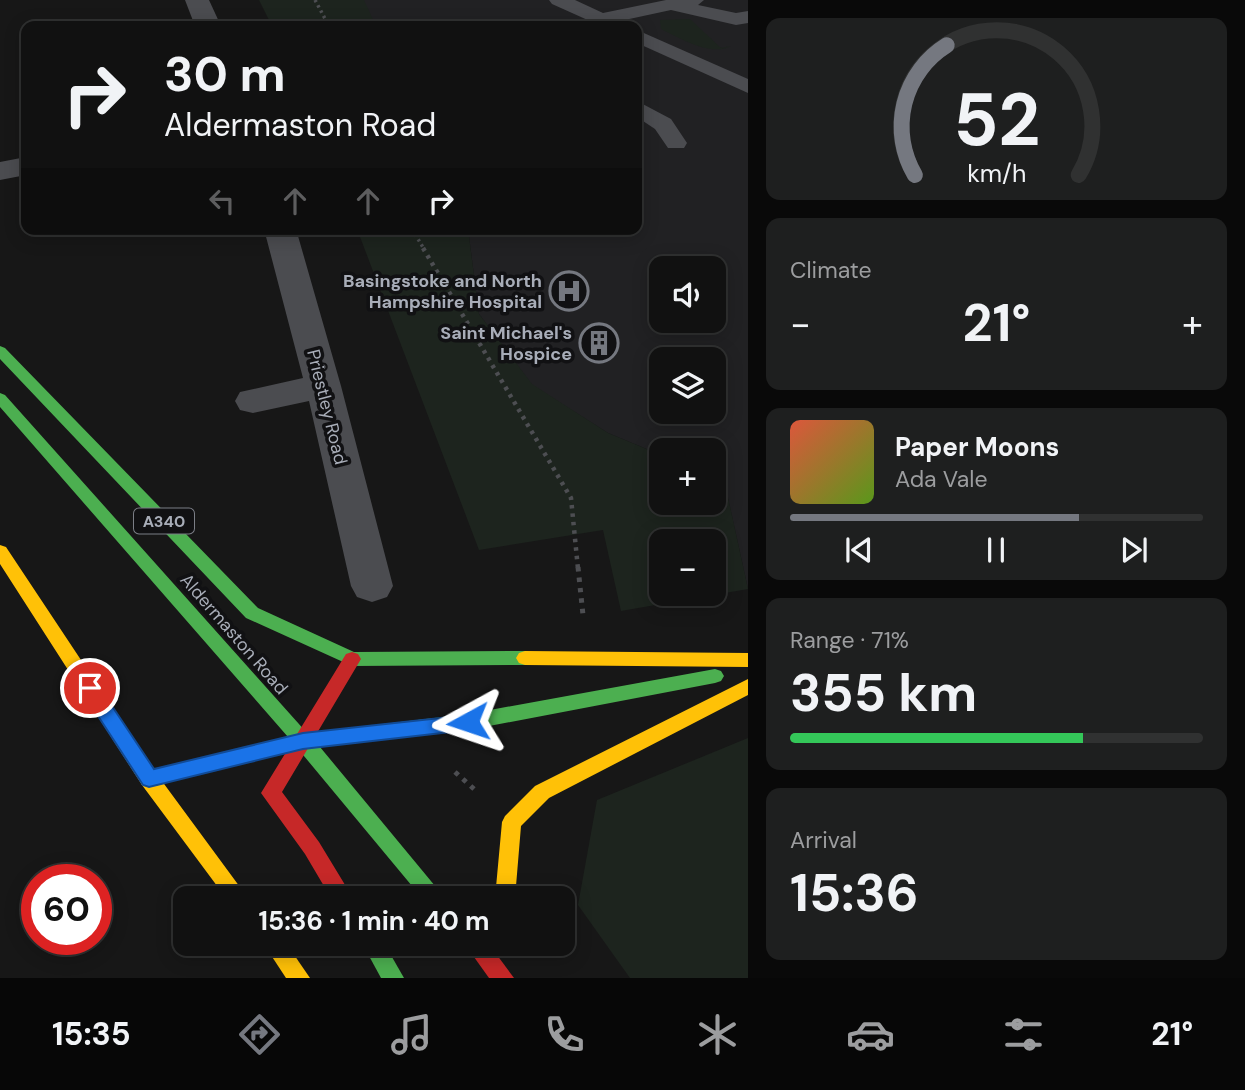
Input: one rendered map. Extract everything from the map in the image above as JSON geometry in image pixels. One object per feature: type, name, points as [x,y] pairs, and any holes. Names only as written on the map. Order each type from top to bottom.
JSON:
[{"type":"main road","name":"A340","points":[[0,351],[252,613],[352,659]]},
{"type":"main road","name":"Aldermaston Road","points":[[0,398],[303,741],[425,886]]},
{"type":"main road","points":[[0,551],[149,779],[229,886]]},
{"type":"main road","points":[[336,886],[312,848],[271,793],[352,659],[431,657],[748,660]]},
{"type":"main road","points":[[149,779],[303,741],[468,722],[748,670]]},
{"type":"main road","points":[[506,886],[512,822],[542,792],[748,686]]},
{"type":"main road","points":[[283,956],[299,978]]},
{"type":"main road","points":[[380,956],[393,978]]},
{"type":"main road","points":[[485,956],[503,978]]},
{"type":"main road","points":[[507,956],[509,978]]},
{"type":"street","points":[[197,0],[206,21]]},
{"type":"street","points":[[0,171],[21,167]]},
{"type":"street","name":"Priestley Road","points":[[281,235],[323,386],[372,586]]},
{"type":"street","points":[[253,401],[323,386]]},
{"type":"lane","points":[[559,0],[606,21]]},
{"type":"lane","points":[[612,21],[694,0]]},
{"type":"lane","points":[[672,4],[736,19],[748,17]]},
{"type":"lane","points":[[642,38],[748,87]]},
{"type":"lane","points":[[642,110],[663,124],[676,143]]},
{"type":"path","points":[[315,0],[326,21]]},
{"type":"path","points":[[416,235],[571,498],[585,628]]},
{"type":"shaded area","points":[[259,0],[364,0],[374,21],[270,21]]},
{"type":"shaded area","name":"Basingstoke and North Hampshire Hospital","points":[[356,0],[748,0],[748,589],[726,489],[726,438],[649,438],[649,450],[608,433],[532,385],[479,314],[469,235],[642,235],[642,21],[366,21]]},
{"type":"shaded area","points":[[690,19],[721,48],[731,46],[723,49],[705,48],[661,29],[660,20]]},
{"type":"shaded area","points":[[359,235],[469,235],[479,314],[532,384],[608,433],[649,450],[649,515],[726,515],[726,488],[748,589],[726,593],[726,529],[649,529],[650,606],[621,611],[603,530],[479,550]]},
{"type":"shaded area","points":[[748,738],[748,978],[630,978],[578,905],[597,800]]},
{"type":"traffic: fast","points":[[0,351],[252,613],[352,659],[525,658]]},
{"type":"traffic: fast","points":[[0,398],[303,741],[425,886]]},
{"type":"traffic: fast","points":[[149,779],[303,741],[468,722],[715,676]]},
{"type":"traffic: fast","points":[[380,956],[393,978]]},
{"type":"traffic: slow","points":[[0,551],[149,779],[229,886]]},
{"type":"traffic: slow","points":[[525,658],[748,660]]},
{"type":"traffic: slow","points":[[506,886],[512,822],[542,792],[748,686]]},
{"type":"traffic: slow","points":[[283,956],[299,978]]},
{"type":"traffic: jam","points":[[336,886],[312,848],[271,793],[352,659]]},
{"type":"traffic: jam","points":[[485,956],[503,978]]},
{"type":"place","name":"Basingstoke and North Hampshire Hospital","points":[[569,291]]},
{"type":"place","name":"Saint Michael's Hospice","points":[[599,343]]},
{"type":"route","points":[[90,688],[149,779],[303,741],[404,727],[468,722]]}]
